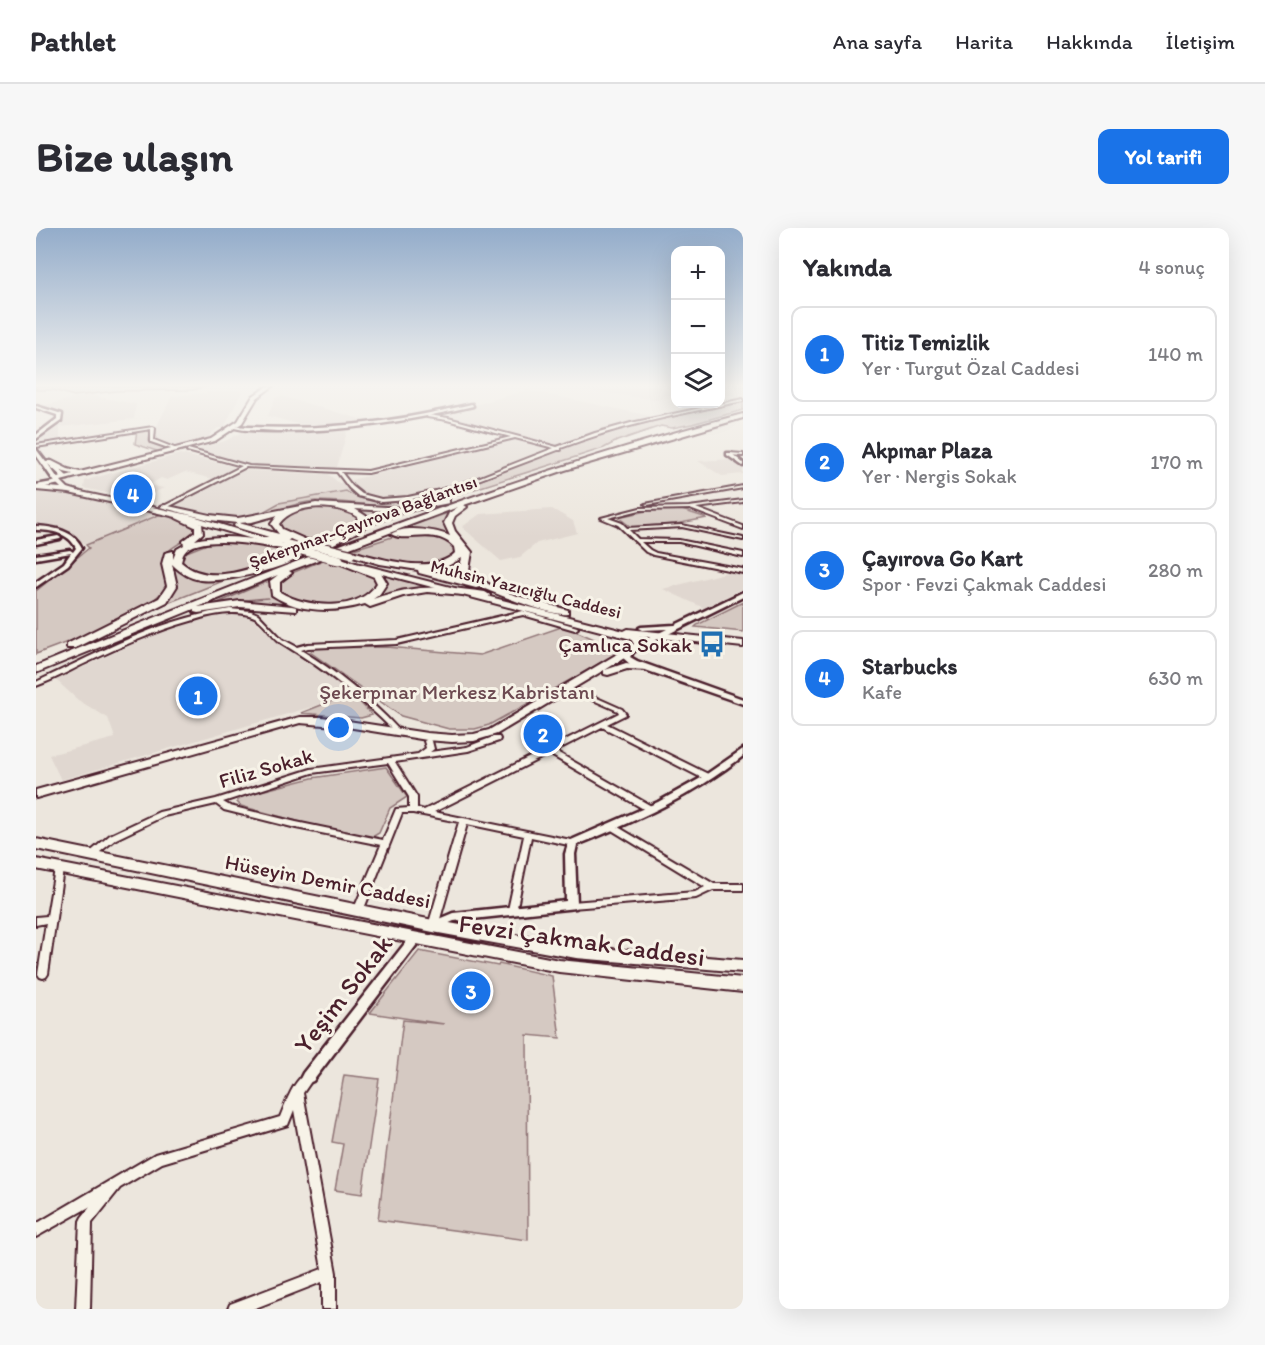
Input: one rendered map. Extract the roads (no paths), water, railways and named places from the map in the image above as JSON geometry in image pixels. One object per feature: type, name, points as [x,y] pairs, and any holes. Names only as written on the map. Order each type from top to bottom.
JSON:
[{"type":"highway","name":"Şekerpınar-Çayırova Bağlantısı","points":[[36,660],[303,547],[653,436]]},
{"type":"highway","name":"Şekerpınar-Çayırova Bağlantısı","points":[[36,670],[324,555],[514,486],[672,436]]},
{"type":"highway","points":[[501,591],[467,576],[464,570],[467,552],[451,531],[448,523],[459,509],[514,486]]},
{"type":"highway","points":[[167,510],[249,521],[292,507],[322,503],[373,509],[411,509],[486,490]]},
{"type":"highway","points":[[303,547],[240,539],[210,540],[183,550],[178,555],[176,563],[189,573],[222,577],[250,571],[303,547],[360,527],[362,516],[346,507],[323,505],[297,509],[279,517],[275,524],[279,531],[303,547]]},
{"type":"highway","points":[[70,646],[153,607],[169,593],[172,579],[167,564],[169,554],[195,537],[200,529],[192,521],[167,510]]},
{"type":"highway","points":[[204,515],[303,547],[345,557],[435,566],[454,561],[461,551],[455,542],[444,537],[405,533],[387,536],[324,555],[279,578],[274,585],[275,593],[284,600],[297,605],[335,607],[366,600],[380,588],[382,583],[378,575],[345,557]]},
{"type":"highway","points":[[372,559],[501,591],[564,612]]},
{"type":"highway","points":[[105,641],[182,615],[228,605],[263,605],[329,612],[357,608],[416,588],[446,589],[484,595]]},
{"type":"main road","points":[[38,454],[66,471],[104,471],[219,436]]},
{"type":"main road","points":[[57,481],[188,450],[217,442],[227,436]]},
{"type":"main road","points":[[38,454],[57,481],[345,557]]},
{"type":"main road","points":[[50,462],[80,488]]},
{"type":"main road","points":[[36,487],[80,488],[104,471]]},
{"type":"main road","name":"Muhsin Yazıcığlu Caddesi","points":[[345,557],[600,628],[661,637],[743,644]]},
{"type":"main road","name":"Muhsin Yazıcığlu Caddesi","points":[[345,557],[564,612],[643,628],[743,637]]},
{"type":"main road","points":[[36,794],[290,722],[335,721],[462,740],[487,735],[639,645],[635,637],[600,628]]},
{"type":"main road","points":[[36,803],[62,792],[292,727],[330,726],[464,745],[496,739],[616,668],[626,666],[644,668]]},
{"type":"main road","name":"Hüseyin Demir Caddesi","points":[[36,844],[433,926]]},
{"type":"main road","name":"Hüseyin Demir Caddesi","points":[[36,864],[414,940]]},
{"type":"main road","name":"Fevzi Çakmak Caddesi","points":[[433,926],[576,952],[743,966]]},
{"type":"main road","name":"Fevzi Çakmak Caddesi","points":[[414,940],[584,970],[743,985]]},
{"type":"street","points":[[36,447],[101,436]]},
{"type":"street","points":[[152,436],[152,441],[176,450]]},
{"type":"street","points":[[508,436],[560,449]]},
{"type":"street","points":[[338,471],[360,496],[402,499],[472,480],[593,436]]},
{"type":"street","points":[[188,450],[245,466],[338,471],[385,470],[513,438]]},
{"type":"street","points":[[729,454],[743,455]]},
{"type":"street","points":[[729,454],[743,465]]},
{"type":"street","points":[[167,510],[245,466]]},
{"type":"street","points":[[36,487],[57,481]]},
{"type":"street","points":[[640,509],[646,505],[666,500],[743,487]]},
{"type":"street","points":[[743,501],[689,508],[640,509],[603,518],[627,529],[648,551],[655,554],[743,571]]},
{"type":"street","points":[[689,508],[743,528]]},
{"type":"street","points":[[627,529],[682,526],[743,538]]},
{"type":"street","points":[[36,530],[46,532],[72,546],[70,552],[36,579]]},
{"type":"street","points":[[36,530],[54,530],[76,541],[79,545],[78,552],[36,585]]},
{"type":"street","points":[[36,542],[58,538]]},
{"type":"street","points":[[639,540],[679,541],[743,555]]},
{"type":"street","points":[[36,557],[78,552]]},
{"type":"street","points":[[743,594],[626,655],[628,660],[644,668],[743,702]]},
{"type":"street","points":[[36,684],[160,630],[212,614],[250,612],[258,616],[283,642],[298,649],[378,710],[396,730]]},
{"type":"street","points":[[298,649],[316,645],[397,642],[523,614],[575,628]]},
{"type":"street","points":[[643,628],[668,628],[688,623]]},
{"type":"street","points":[[426,812],[623,714],[620,710],[577,691]]},
{"type":"street","points":[[601,724],[707,777]]},
{"type":"street","name":"Filiz Sokak","points":[[92,854],[113,837],[162,814],[217,801],[311,771],[468,749],[496,739]]},
{"type":"street","points":[[421,756],[430,749],[428,741]]},
{"type":"street","points":[[548,750],[650,809]]},
{"type":"street","points":[[358,911],[399,811],[426,812],[573,843],[650,809],[707,777],[743,752]]},
{"type":"street","points":[[390,760],[413,797],[413,810]]},
{"type":"street","points":[[217,801],[227,808],[386,843]]},
{"type":"street","points":[[433,926],[464,820]]},
{"type":"street","points":[[613,827],[712,887]]},
{"type":"street","points":[[513,910],[528,834]]},
{"type":"street","points":[[573,843],[570,854],[572,905],[696,895],[712,887],[743,887]]},
{"type":"street","points":[[43,974],[59,869]]},
{"type":"street","name":"Hüseyin Demir Caddesi","points":[[433,926],[453,917],[572,905]]},
{"type":"street","points":[[36,921],[52,919]]},
{"type":"street","name":"Yeşim Sokak","points":[[308,1077],[414,940]]},
{"type":"street","points":[[36,1231],[120,1179],[159,1158],[284,1120],[297,1091],[308,1077]]},
{"type":"street","points":[[297,1091],[329,1273],[329,1309]]},
{"type":"street","points":[[83,1309],[86,1221],[120,1179]]},
{"type":"street","points":[[235,1309],[329,1273]]},
{"type":"waterway","points":[[215,604],[271,580]]},
{"type":"waterway","points":[[220,602],[268,598]]},
{"type":"place","name":"Starbucks","points":[[133,494]]},
{"type":"place","name":"Çamlıca Sokak","points":[[712,644]]},
{"type":"place","name":"Titiz Temizlik","points":[[198,696]]},
{"type":"place","name":"Akpınar Plaza","points":[[543,734]]},
{"type":"place","name":"Çayırova Go Kart","points":[[471,991]]},
{"type":"park label","name":"Şekerpınar Merkesz Kabristanı","points":[[457,691]]}]
